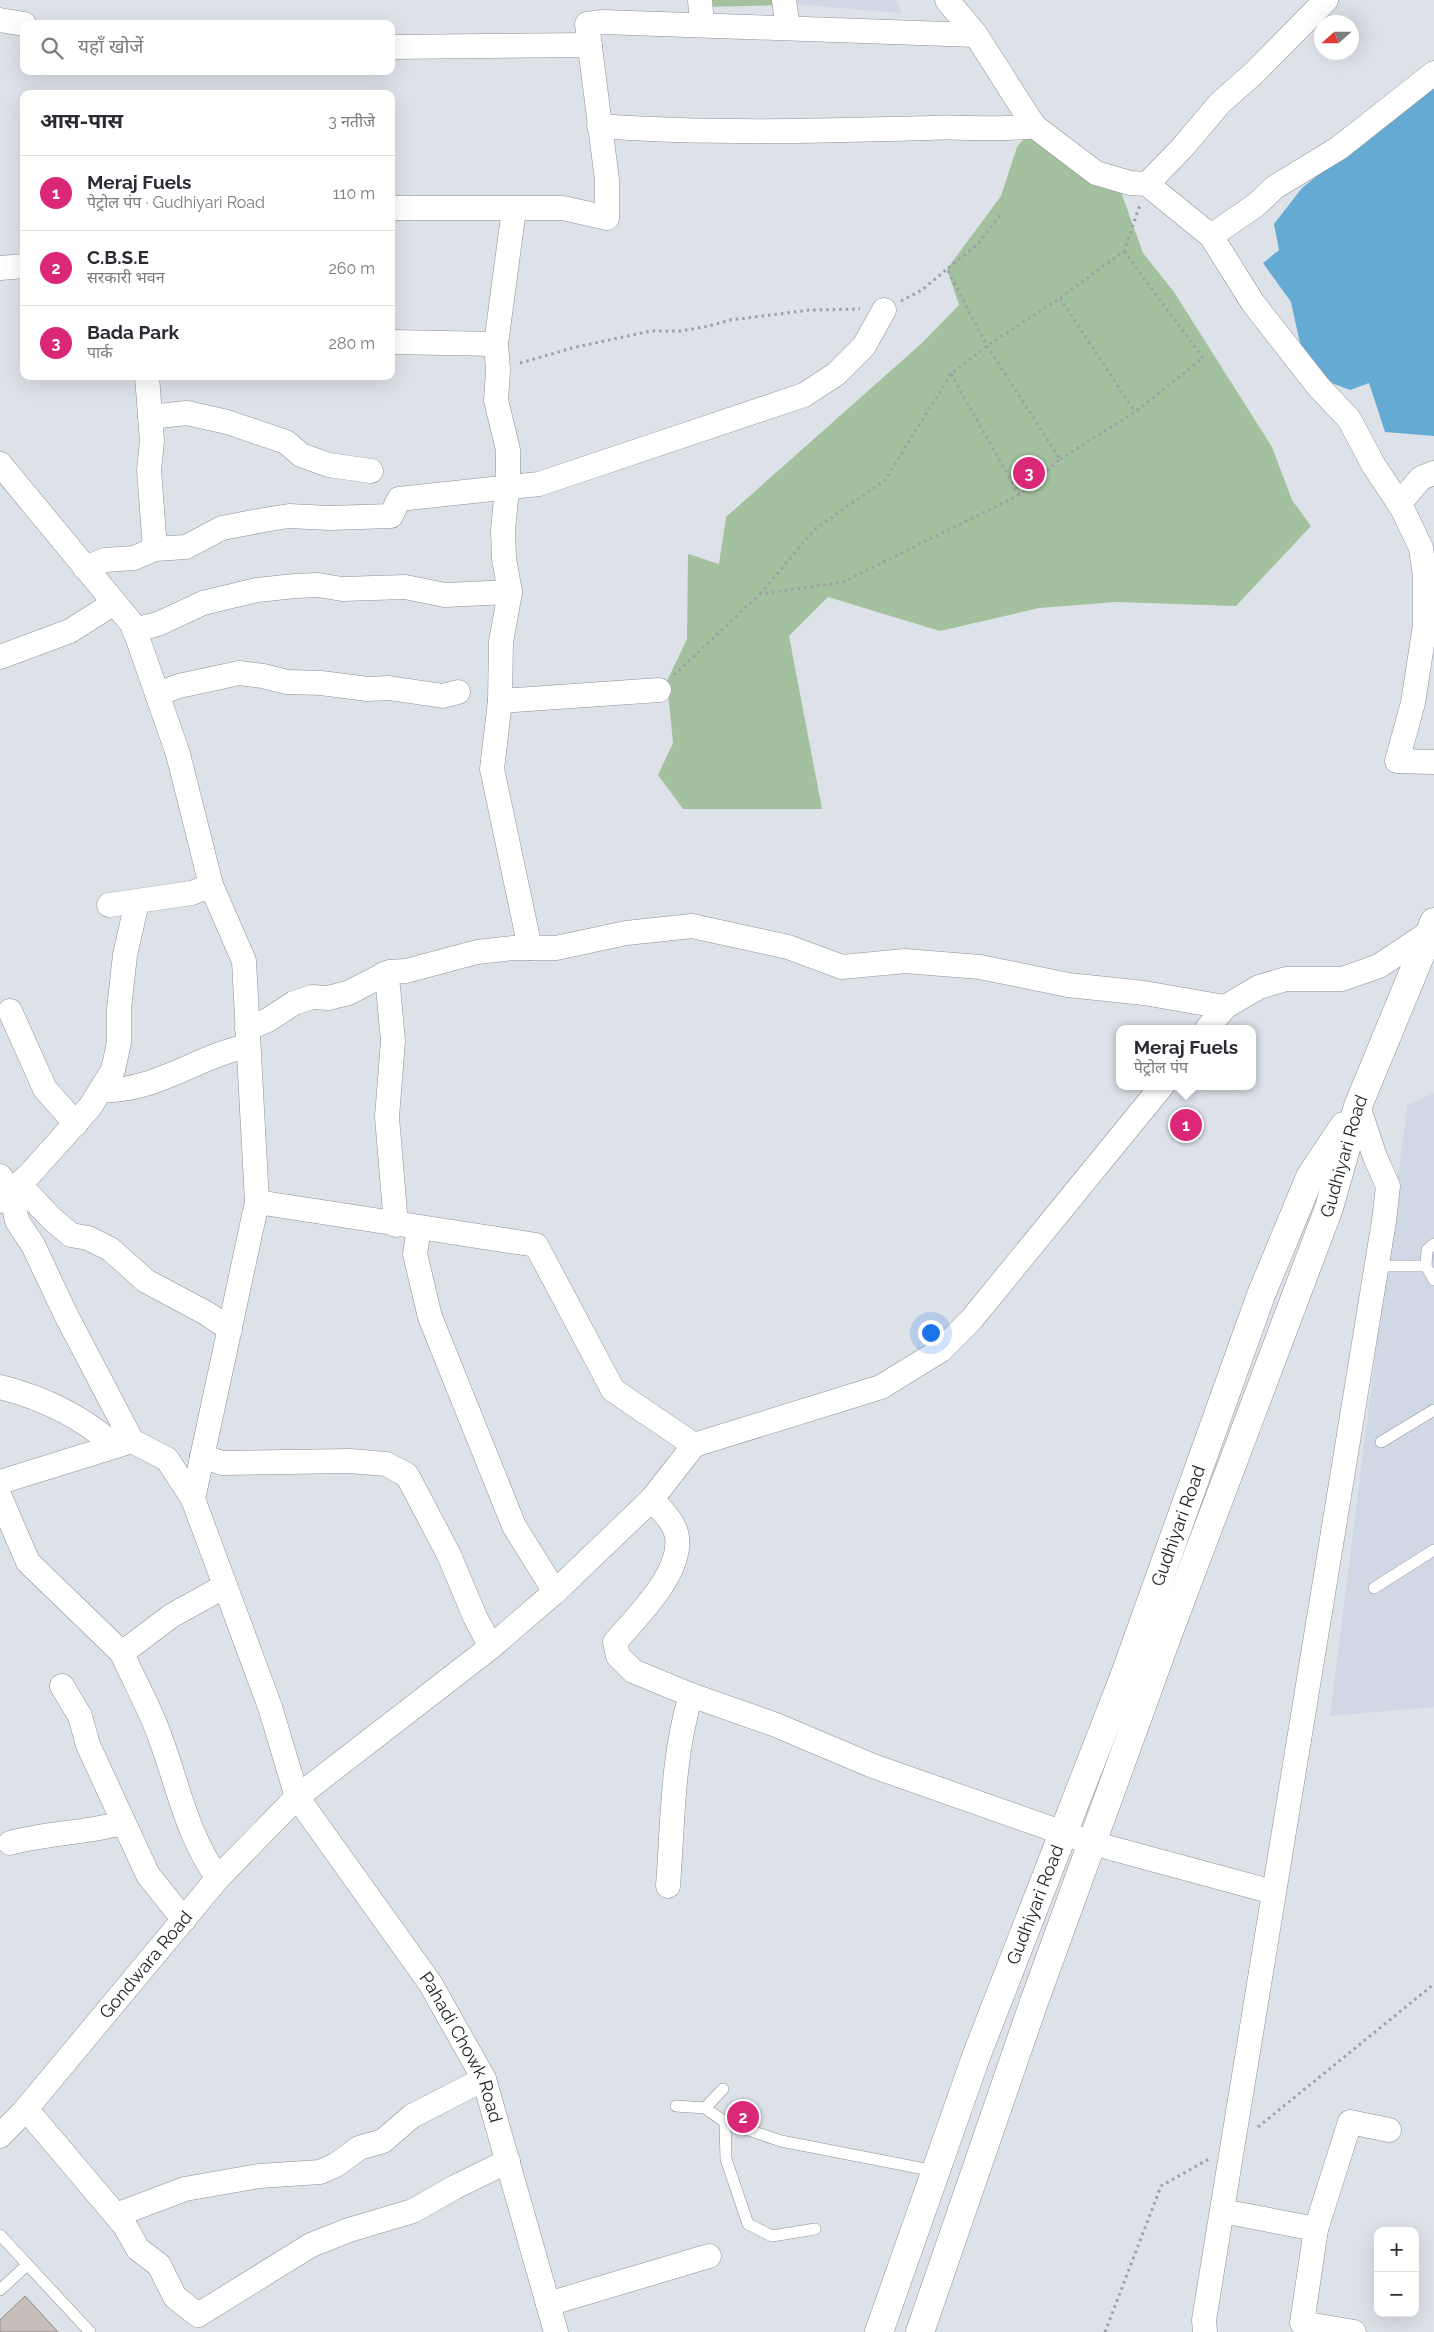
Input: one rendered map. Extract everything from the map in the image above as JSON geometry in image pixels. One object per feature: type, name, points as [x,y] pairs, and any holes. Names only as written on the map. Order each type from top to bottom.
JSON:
[{"type":"street","points":[[700,0],[702,25]]},
{"type":"street","points":[[784,0],[788,28]]},
{"type":"street","points":[[947,0],[976,35],[1034,126],[1096,173],[1130,183],[1147,184],[1211,236],[1229,267],[1259,310],[1318,386],[1348,419],[1374,466],[1399,504],[1422,548],[1426,576],[1420,671],[1414,704],[1397,762],[1434,762]]},
{"type":"street","points":[[1147,184],[1182,148],[1220,103],[1254,73],[1326,0]]},
{"type":"street","points":[[0,20],[20,23]]},
{"type":"street","points":[[395,208],[428,206],[514,209],[563,208],[608,218],[607,180],[587,24],[602,22],[976,35]]},
{"type":"street","points":[[395,47],[590,45]]},
{"type":"street","points":[[1211,236],[1256,205],[1275,187],[1339,148],[1434,74]]},
{"type":"street","points":[[599,126],[752,131],[937,127],[1018,129],[1034,126]]},
{"type":"street","points":[[514,209],[496,344],[498,370],[496,400],[508,450],[503,530],[504,559],[510,592],[501,642],[500,701],[492,769],[530,948]]},
{"type":"street","points":[[0,268],[20,266]]},
{"type":"street","points":[[85,568],[105,560],[134,558],[155,549],[186,547],[222,528],[264,520],[289,516],[330,518],[392,516],[399,499],[539,484],[804,395],[836,374],[864,346],[884,310]]},
{"type":"street","points":[[395,342],[496,344]]},
{"type":"street","points":[[147,380],[152,441],[149,470],[155,549]]},
{"type":"street","points":[[150,417],[187,413],[227,422],[286,442],[301,454],[329,465],[371,471]]},
{"type":"street","points":[[0,464],[134,630],[178,754],[211,885],[244,961],[257,1202],[193,1499]]},
{"type":"street","points":[[1399,504],[1420,478],[1434,472]]},
{"type":"street","points":[[134,630],[158,624],[203,603],[257,590],[295,586],[318,585],[342,589],[405,587],[445,595],[510,592]]},
{"type":"street","points":[[0,657],[70,631],[114,603]]},
{"type":"street","points":[[157,694],[179,686],[239,673],[287,682],[321,682],[368,689],[389,688],[443,696],[458,692]]},
{"type":"street","points":[[500,701],[659,690]]},
{"type":"street","points":[[109,905],[192,893],[211,885]]},
{"type":"street","points":[[8,1188],[76,1124],[113,1070],[119,1043],[125,954],[137,902]]},
{"type":"street","points":[[101,1090],[115,1091],[179,1072],[247,1038],[268,1020],[294,1003],[312,997],[328,998],[348,993],[384,974],[415,969],[477,952],[556,948],[626,933],[692,926],[788,948],[842,967],[905,961],[980,967],[1068,985],[1144,993],[1225,1006]]},
{"type":"street","points":[[1211,1025],[1225,1006],[1259,987],[1286,980],[1342,979],[1379,966],[1432,927]]},
{"type":"street","points":[[1205,2332],[1204,2320],[1388,1186],[1375,1157],[1358,1106],[1432,927]]},
{"type":"street","points":[[384,974],[388,987],[393,1040],[387,1117],[396,1224]]},
{"type":"street","points":[[10,1011],[45,1089],[76,1124]]},
{"type":"street","points":[[257,1202],[536,1245],[613,1390],[694,1444],[881,1387],[941,1350],[977,1313],[1159,1090]]},
{"type":"street","name":"Gudhiyari Road","points":[[879,2332],[977,2054],[1124,1677],[1265,1286],[1310,1177],[1358,1106]]},
{"type":"street","name":"Gudhiyari Road","points":[[920,2332],[1027,2021],[1168,1634],[1329,1208],[1358,1106]]},
{"type":"street","points":[[8,1188],[51,1218],[71,1235],[88,1238],[110,1249],[146,1281],[206,1313],[230,1330]]},
{"type":"street","points":[[0,1482],[124,1444],[33,1245],[17,1221],[8,1188]]},
{"type":"street","points":[[419,1228],[415,1254],[430,1316],[514,1526],[555,1592]]},
{"type":"street","name":"Pahadi Chowk Road","points":[[0,1387],[27,1393],[61,1408],[124,1444],[167,1458],[193,1499],[270,1707],[297,1797],[430,1983],[484,2079],[556,2332]]},
{"type":"street","name":"Gondwara Road","points":[[0,2136],[26,2109],[218,1878],[297,1797],[491,1647],[555,1592],[652,1499],[694,1444]]},
{"type":"street","points":[[202,1456],[222,1463],[350,1461],[386,1464],[407,1474],[449,1554],[475,1617],[491,1647]]},
{"type":"street","points":[[0,1497],[28,1562],[122,1653],[160,1736],[173,1780],[202,1857],[218,1878]]},
{"type":"street","points":[[652,1499],[672,1524],[677,1538],[676,1559],[662,1584],[641,1613],[615,1642],[618,1656],[633,1671],[691,1696],[776,1725],[873,1766],[1063,1833],[1092,1843],[1273,1892]]},
{"type":"street","points":[[122,1653],[171,1616],[225,1586]]},
{"type":"street","points":[[62,1686],[80,1716],[88,1745],[148,1875],[184,1920]]},
{"type":"street","points":[[668,1886],[676,1773],[683,1724],[691,1696]]},
{"type":"street","points":[[10,1843],[38,1836],[100,1829],[123,1823]]},
{"type":"street","points":[[116,2215],[185,2189],[259,2176],[320,2172],[336,2165],[359,2148],[383,2141],[412,2116],[484,2079]]},
{"type":"street","points":[[26,2109],[126,2226],[138,2249],[159,2265],[175,2296],[198,2315],[311,2245],[349,2230],[413,2211],[455,2187],[508,2161]]},
{"type":"street","points":[[1354,2332],[1302,2323],[1316,2229],[1350,2122],[1390,2130]]},
{"type":"street","points":[[1222,2211],[1316,2229]]},
{"type":"street","points":[[548,2304],[708,2256]]},
{"type":"lane","points":[[1434,1244],[1427,1250],[1426,1266],[1434,1280]]},
{"type":"lane","points":[[1376,1266],[1426,1266]]},
{"type":"lane","points":[[1381,1442],[1434,1410]]},
{"type":"lane","points":[[1374,1588],[1434,1550]]},
{"type":"lane","points":[[705,2108],[724,2089]]},
{"type":"lane","points":[[676,2106],[705,2108],[725,2122],[781,2141],[935,2171]]},
{"type":"lane","points":[[725,2122],[726,2159],[748,2224],[772,2236],[815,2229]]},
{"type":"lane","points":[[0,2235],[90,2332]]},
{"type":"lane","points":[[0,2290],[27,2265]]},
{"type":"path","points":[[659,690],[760,594],[815,529],[885,480],[950,374],[987,346],[1060,298],[1124,251],[1147,184]]},
{"type":"path","points":[[498,370],[576,347],[651,331],[681,331],[730,320],[810,310],[884,310],[922,290],[978,244],[1001,214]]},
{"type":"path","points":[[760,594],[843,582],[1019,495],[1060,459],[1134,412],[1203,358],[1124,251]]},
{"type":"path","points":[[947,269],[987,346],[1060,459]]},
{"type":"path","points":[[1060,298],[1134,412]]},
{"type":"path","points":[[950,374],[1019,495]]},
{"type":"shaded area","points":[[742,0],[896,0],[902,13]]},
{"type":"shaded area","points":[[1434,1093],[1434,1707],[1330,1716],[1407,1105]]},
{"type":"green space","points":[[705,0],[777,0],[779,5],[706,7]]},
{"type":"green space","points":[[1034,126],[1121,192],[1143,253],[1174,292],[1272,447],[1292,500],[1311,526],[1236,606],[1116,602],[1039,608],[940,631],[828,597],[789,636],[822,809],[683,809],[658,775],[673,743],[667,681],[687,639],[688,554],[719,564],[726,517],[922,343],[959,305],[947,269],[1001,196],[1017,147]]},
{"type":"water","points":[[1434,81],[1434,436],[1385,432],[1369,383],[1350,390],[1321,379],[1301,348],[1291,302],[1263,263],[1279,250],[1274,224],[1302,188]]},
{"type":"building","points":[[25,2296],[58,2332],[0,2332],[0,2320]]},
{"type":"place","name":"Bada Park","points":[[1029,473]]},
{"type":"place","name":"Meraj Fuels","points":[[1186,1125]]},
{"type":"place","name":"C.B.S.E","points":[[743,2117]]}]
